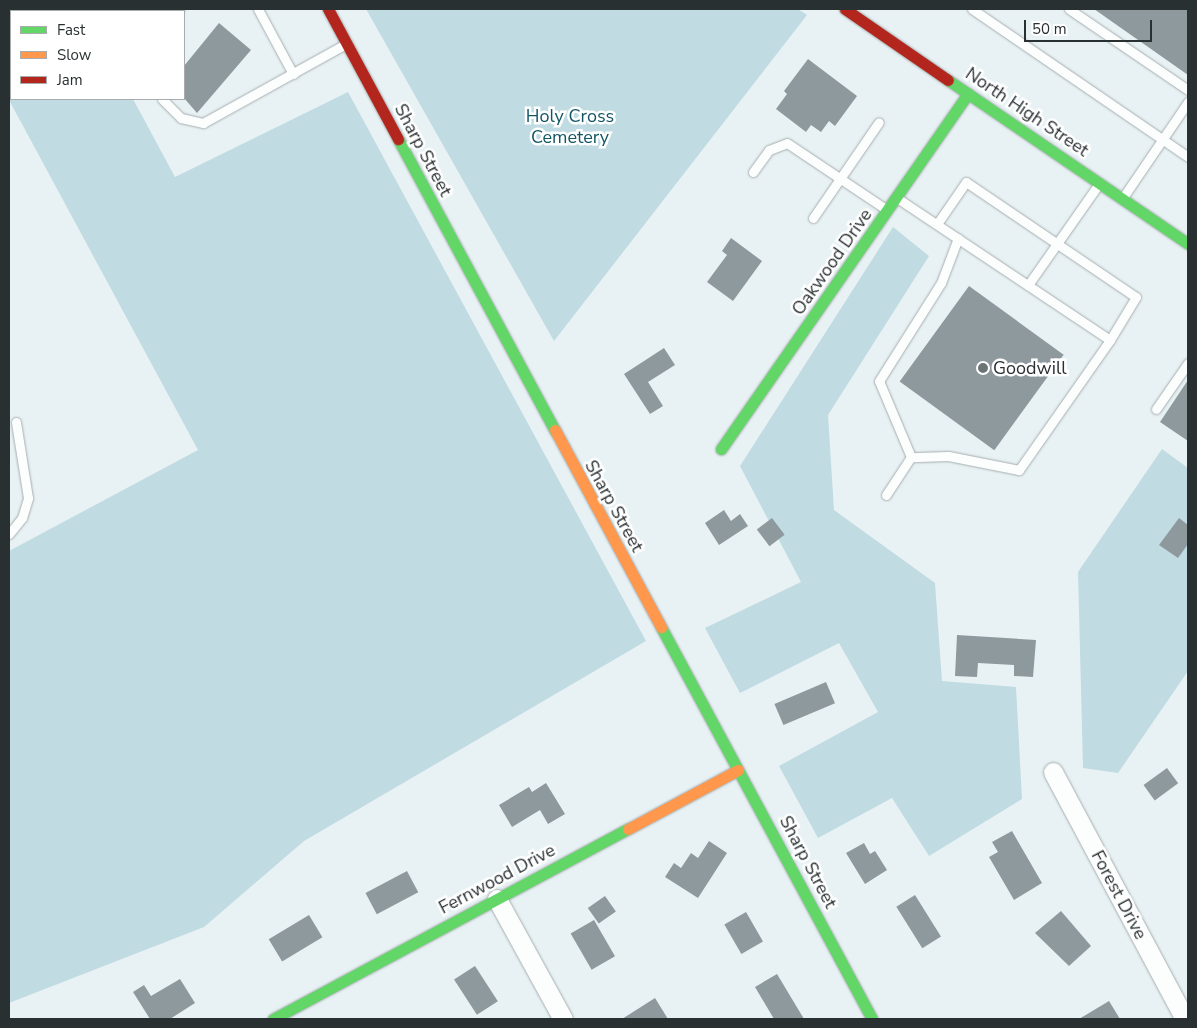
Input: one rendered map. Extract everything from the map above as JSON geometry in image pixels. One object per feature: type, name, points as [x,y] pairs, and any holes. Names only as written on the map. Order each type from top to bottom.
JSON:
[{"type":"street","name":"Sharp Street","points":[[328,9],[872,1019]]},
{"type":"street","name":"North High Street","points":[[845,9],[859,13],[968,93],[1188,244]]},
{"type":"street","name":"Oakwood Drive","points":[[722,449],[889,211],[968,93]]},
{"type":"street","name":"Fernwood Drive","points":[[273,1019],[738,770]]},
{"type":"street","name":"Forest Drive","points":[[1053,772],[1185,1019]]},
{"type":"street","points":[[498,899],[563,1019]]},
{"type":"lane","points":[[258,9],[293,74]]},
{"type":"lane","points":[[972,9],[1188,157]]},
{"type":"lane","points":[[1069,9],[1188,90]]},
{"type":"lane","points":[[163,100],[181,118],[203,123],[347,44]]},
{"type":"lane","points":[[1123,199],[1188,102]]},
{"type":"lane","points":[[813,218],[879,122]]},
{"type":"lane","points":[[753,172],[769,150],[787,143],[889,211]]},
{"type":"lane","points":[[911,457],[948,456],[1019,470],[1110,340],[1136,297],[966,182],[937,224]]},
{"type":"lane","points":[[1028,285],[1100,183]]},
{"type":"lane","points":[[897,198],[1110,340]]},
{"type":"lane","points":[[911,457],[879,381],[941,283],[958,238]]},
{"type":"lane","points":[[1156,409],[1188,363]]},
{"type":"lane","points":[[9,534],[22,518],[28,498],[16,422]]},
{"type":"lane","points":[[886,494],[911,457]]},
{"type":"green space","name":"Holy Cross Cemetery","points":[[366,9],[798,9],[807,15],[554,341]]},
{"type":"green space","points":[[10,88],[10,100],[134,100],[175,177],[348,92],[646,641],[304,841],[204,927],[9,1003],[9,551],[198,450],[9,100]]},
{"type":"green space","points":[[893,227],[929,256],[828,415],[834,510],[935,583],[942,681],[1016,687],[1022,799],[929,856],[892,798],[818,838],[779,766],[878,712],[839,643],[740,693],[705,628],[801,582],[740,466]]},
{"type":"green space","points":[[1162,449],[1188,468],[1188,671],[1118,773],[1083,768],[1078,572]]},
{"type":"building","points":[[1094,9],[1188,9],[1188,75]]},
{"type":"building","points":[[219,23],[251,50],[197,113],[185,99],[185,65]]},
{"type":"building","points":[[808,59],[857,96],[835,126],[829,121],[821,132],[811,125],[806,132],[776,109],[787,94],[784,91]]},
{"type":"building","points":[[731,238],[762,261],[733,301],[707,282],[727,255],[722,251]]},
{"type":"building","name":"Goodwill","points":[[969,286],[1064,355],[994,450],[900,381]]},
{"type":"building","points":[[664,348],[675,365],[648,382],[663,406],[650,414],[624,374]]},
{"type":"building","points":[[1188,380],[1188,441],[1160,422]]},
{"type":"building","points":[[724,510],[731,521],[740,514],[748,526],[719,545],[705,523]]},
{"type":"building","points":[[772,518],[785,535],[769,546],[757,529]]},
{"type":"building","points":[[1179,518],[1188,525],[1188,544],[1178,558],[1159,545]]},
{"type":"building","points":[[957,635],[1036,640],[1033,677],[1014,676],[1014,665],[978,663],[977,677],[955,676]]},
{"type":"building","points":[[826,682],[835,703],[783,725],[774,704]]},
{"type":"building","points":[[1167,768],[1178,783],[1155,800],[1144,785]]},
{"type":"building","points":[[546,783],[565,814],[548,824],[540,810],[512,827],[499,805],[529,787],[532,792]]},
{"type":"building","points":[[1012,831],[1042,883],[1014,900],[989,857],[998,852],[992,842]]},
{"type":"building","points":[[709,841],[727,853],[698,898],[665,877],[674,863],[681,868],[691,853],[698,858]]},
{"type":"building","points":[[864,843],[870,854],[875,851],[887,870],[865,884],[846,853]]},
{"type":"building","points":[[407,871],[418,892],[377,914],[366,893]]},
{"type":"building","points":[[915,895],[941,937],[922,948],[896,907]]},
{"type":"building","points":[[605,896],[616,912],[599,924],[588,908]]},
{"type":"building","points":[[1061,911],[1091,946],[1069,966],[1035,933]]},
{"type":"building","points":[[746,912],[763,941],[741,954],[724,925]]},
{"type":"building","points":[[309,915],[322,937],[282,961],[269,939]]},
{"type":"building","points":[[594,920],[615,956],[592,970],[571,934]]},
{"type":"building","points":[[475,966],[498,1001],[477,1015],[454,980]]},
{"type":"building","points":[[777,974],[804,1019],[774,1019],[755,987]]},
{"type":"building","points":[[180,979],[195,1003],[170,1019],[150,1019],[133,992],[144,985],[151,996]]},
{"type":"building","points":[[655,998],[668,1019],[622,1019]]},
{"type":"building","points":[[1109,1001],[1120,1019],[1079,1019]]},
{"type":"traffic: fast","points":[[948,80],[1188,244]]},
{"type":"traffic: fast","points":[[721,449],[968,93]]},
{"type":"traffic: fast","points":[[398,139],[555,430]]},
{"type":"traffic: fast","points":[[661,627],[872,1019]]},
{"type":"traffic: fast","points":[[273,1019],[628,829]]},
{"type":"traffic: slow","points":[[555,430],[661,627]]},
{"type":"traffic: slow","points":[[628,829],[738,770]]},
{"type":"traffic: jam","points":[[328,9],[398,139]]},
{"type":"traffic: jam","points":[[845,9],[948,80]]},
{"type":"place","name":"Goodwill","points":[[983,368]]}]
